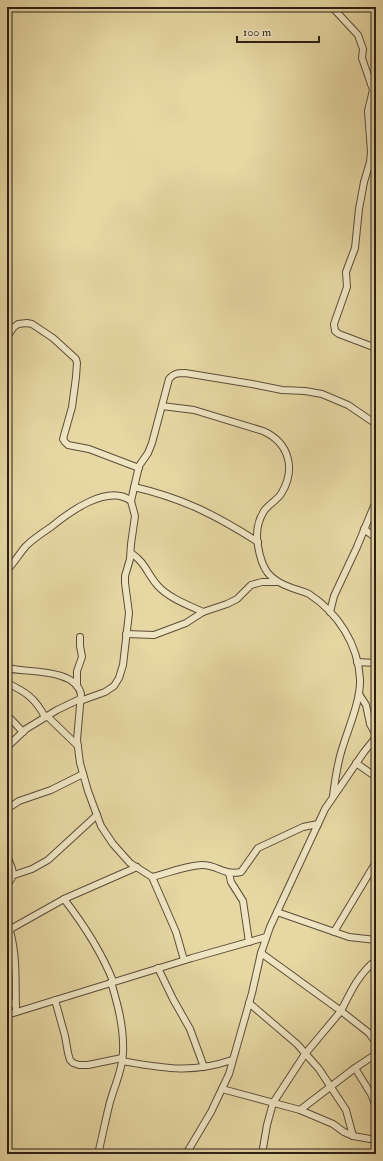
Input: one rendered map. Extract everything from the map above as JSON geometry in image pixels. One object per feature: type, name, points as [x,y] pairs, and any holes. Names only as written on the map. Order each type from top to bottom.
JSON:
[{"type":"street","points":[[332,7],[358,35],[362,44],[362,58],[376,99]]},
{"type":"street","points":[[373,90],[368,111],[371,152],[370,162],[364,182],[359,209],[355,248],[346,272],[347,287],[334,327],[335,331],[339,334],[376,348]]},
{"type":"street","points":[[7,337],[13,328],[18,324],[32,324],[58,342],[76,359],[76,377],[72,407],[63,439],[68,445],[90,449],[139,468]]},
{"type":"street","points":[[7,747],[23,732],[57,710],[80,700],[105,692],[114,686],[119,678],[123,665],[129,613],[125,584],[131,553],[135,516],[131,501],[139,468],[152,443],[169,379],[172,375],[185,373],[282,390],[305,391],[322,394],[363,414],[376,424]]},
{"type":"street","points":[[162,406],[194,410],[250,427],[273,436],[284,448],[290,462],[287,476],[281,494],[263,512],[258,530],[258,542],[262,561],[265,570],[271,578],[277,582],[307,593],[330,612],[343,626],[352,643],[360,679],[359,694],[336,770],[333,796]]},
{"type":"street","points":[[134,487],[184,501],[219,518],[258,542]]},
{"type":"street","points":[[7,570],[27,545],[72,510],[85,502],[111,496],[123,496],[131,501]]},
{"type":"street","points":[[330,612],[334,596],[357,547],[376,501]]},
{"type":"street","points":[[364,530],[376,538]]},
{"type":"street","points":[[131,553],[143,563],[164,592],[204,612]]},
{"type":"street","points":[[126,634],[154,635],[186,623],[204,612],[237,599],[251,586],[262,582],[277,582]]},
{"type":"street","points":[[77,686],[77,671],[82,657],[80,637]]},
{"type":"street","points":[[357,662],[376,663]]},
{"type":"street","points":[[7,668],[59,676],[70,680],[80,689],[77,740],[83,774],[101,826],[113,844],[130,863],[152,877],[176,932],[184,960]]},
{"type":"street","points":[[7,683],[28,694],[40,707],[46,717],[78,746]]},
{"type":"street","points":[[186,1154],[211,1112],[222,1089],[232,1060],[261,953],[277,912],[325,809],[376,736],[370,724],[366,705],[359,694]]},
{"type":"street","points":[[7,715],[23,732]]},
{"type":"street","points":[[356,763],[376,777]]},
{"type":"street","points":[[7,809],[19,801],[50,790],[83,774]]},
{"type":"street","points":[[14,874],[32,869],[48,860],[97,815]]},
{"type":"street","points":[[152,877],[202,865],[214,867],[229,873],[240,872],[248,863],[255,851],[262,846],[303,827],[318,824]]},
{"type":"street","points":[[7,856],[9,866],[14,874]]},
{"type":"street","points":[[334,932],[376,862]]},
{"type":"street","points":[[8,930],[64,899],[137,867]]},
{"type":"street","points":[[229,873],[231,882],[243,901],[249,942]]},
{"type":"street","points":[[7,884],[12,879],[14,874]]},
{"type":"street","points":[[64,899],[94,942],[106,963],[122,1025],[122,1059],[120,1071],[109,1105],[98,1154]]},
{"type":"street","points":[[277,912],[349,937],[376,940]]},
{"type":"street","points":[[7,922],[14,956],[16,1012]]},
{"type":"street","points":[[7,1015],[184,960],[266,937]]},
{"type":"street","points":[[261,953],[376,1037]]},
{"type":"street","points":[[262,1154],[267,1125],[273,1103],[305,1054],[340,1011],[355,982],[376,960]]},
{"type":"street","points":[[158,968],[173,1000],[190,1029],[204,1067]]},
{"type":"street","points":[[55,1000],[70,1060],[79,1065],[88,1065],[122,1059],[156,1068],[177,1069],[216,1066],[232,1060]]},
{"type":"street","points":[[7,1001],[16,1004]]},
{"type":"street","points":[[248,1004],[297,1044],[319,1070],[346,1110],[353,1136]]},
{"type":"street","points":[[369,1033],[376,1043]]},
{"type":"street","points":[[300,1110],[330,1086],[376,1054]]},
{"type":"street","points":[[355,1068],[371,1094],[376,1106]]},
{"type":"street","points":[[222,1089],[300,1110],[333,1124],[344,1132],[353,1136],[376,1140]]}]
